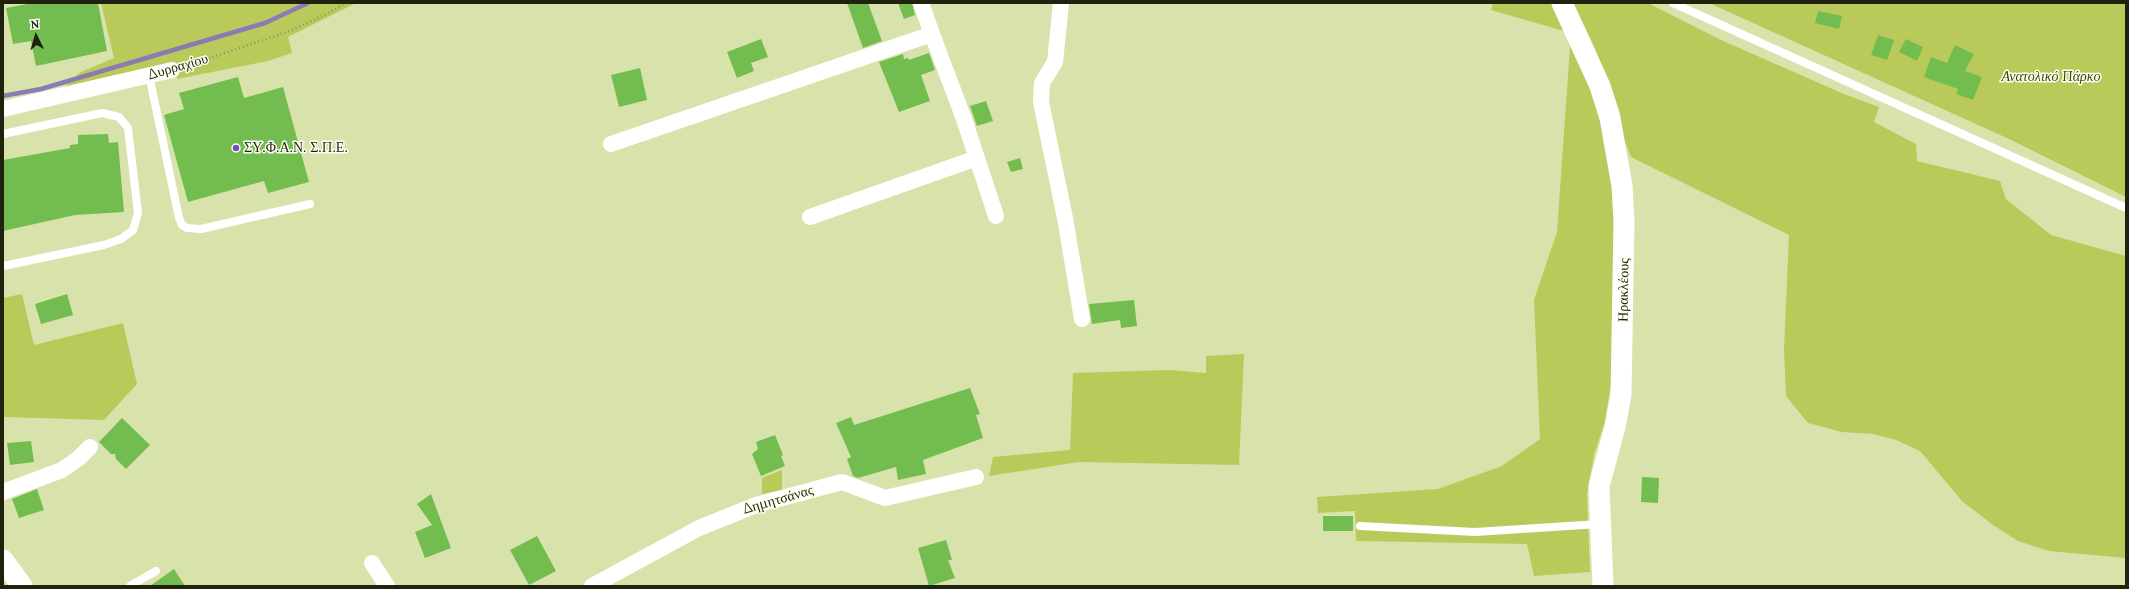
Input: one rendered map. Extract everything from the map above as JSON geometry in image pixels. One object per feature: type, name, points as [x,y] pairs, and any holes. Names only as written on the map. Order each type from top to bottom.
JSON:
[{"type":"street","points":[[921,3],[977,158],[996,216]]},
{"type":"street","points":[[1061,3],[1055,62],[1042,83],[1041,98],[1065,218],[1082,319]]},
{"type":"street","name":"Ηρακλέους","points":[[1562,3],[1594,72],[1610,118],[1622,186],[1624,221],[1621,395],[1615,427],[1599,486],[1599,524],[1603,586]]},
{"type":"street","points":[[611,144],[932,34]]},
{"type":"street","name":"Δυρραχίου","points":[[3,108],[172,70]]},
{"type":"street","points":[[810,217],[977,158]]},
{"type":"street","points":[[3,492],[62,470],[79,458],[90,447]]},
{"type":"street","name":"Δημητσάνας","points":[[592,586],[699,528],[756,504],[842,482],[885,498],[976,477]]},
{"type":"street","points":[[3,560],[22,586]]},
{"type":"street","points":[[372,563],[387,586]]},
{"type":"lane","points":[[1673,3],[2126,208]]},
{"type":"lane","points":[[150,75],[179,218],[187,228],[201,229],[310,204]]},
{"type":"lane","points":[[3,134],[102,113],[119,117],[128,128],[138,213],[133,230],[121,239],[104,245],[3,266]]},
{"type":"lane","points":[[1360,526],[1475,532],[1599,524]]},
{"type":"lane","points":[[130,586],[156,571]]},
{"type":"path","name":"Δυρραχίου","points":[[172,70],[287,32],[325,15],[345,3]]},
{"type":"green space","points":[[101,3],[356,3],[288,37],[292,53],[268,61],[177,79],[174,65],[62,90],[79,73],[114,58]]},
{"type":"green space","points":[[1493,3],[1556,3],[1571,32],[1591,81],[1613,172],[1618,206],[1611,383],[1605,421],[1594,455],[1587,494],[1590,572],[1534,576],[1527,544],[1356,541],[1355,511],[1318,513],[1317,497],[1438,489],[1502,466],[1540,439],[1534,300],[1557,232],[1571,33],[1491,10]]},
{"type":"green space","points":[[1573,3],[1648,3],[1721,40],[1844,94],[1879,107],[1874,122],[1916,144],[1917,161],[2000,181],[2006,199],[2051,235],[2126,256],[2126,558],[2049,551],[2018,541],[1993,525],[1962,501],[1920,451],[1896,440],[1873,434],[1842,432],[1808,423],[1786,396],[1784,349],[1789,235],[1631,157],[1620,129],[1619,109],[1594,46]]},
{"type":"green space","name":"Ανατολικό Πάρκο","points":[[1709,3],[2126,3],[2126,197],[2009,139]]},
{"type":"green space","points":[[22,294],[34,345],[123,323],[137,384],[104,420],[3,417],[3,298]]},
{"type":"green space","points":[[1244,354],[1239,465],[1079,462],[989,476],[993,457],[1070,450],[1073,373],[1169,370],[1206,373],[1206,356]]},
{"type":"green space","points":[[782,470],[782,490],[762,494],[762,478]]},
{"type":"building","points":[[33,3],[98,3],[107,51],[36,66],[31,41],[13,44],[6,8]]},
{"type":"building","points":[[847,3],[868,3],[882,41],[863,48]]},
{"type":"building","points":[[898,3],[912,3],[915,15],[904,19]]},
{"type":"building","points":[[1818,11],[1842,16],[1839,29],[1815,23]]},
{"type":"building","points":[[1878,35],[1894,40],[1887,60],[1871,55]]},
{"type":"building","points":[[761,39],[768,57],[751,63],[754,71],[737,78],[727,52]]},
{"type":"building","points":[[1906,39],[1923,47],[1917,61],[1899,52]]},
{"type":"building","points":[[1955,45],[1974,54],[1965,71],[1982,77],[1973,100],[1956,94],[1958,89],[1924,77],[1931,57],[1947,63]]},
{"type":"building","points":[[929,53],[935,70],[921,75],[930,101],[899,112],[879,62],[903,54],[904,59],[908,58],[909,60]]},
{"type":"building","points":[[640,68],[647,100],[619,107],[611,75]]},
{"type":"building","name":"ΣΥ.Φ.Α.Ν. Σ.Π.Ε.","points":[[238,77],[244,98],[283,87],[309,182],[268,193],[264,181],[188,202],[164,115],[184,109],[179,93]]},
{"type":"building","points":[[986,101],[993,121],[977,126],[970,106]]},
{"type":"building","points":[[108,134],[109,143],[118,142],[124,212],[75,215],[3,231],[3,160],[70,148],[70,145],[78,144],[78,135]]},
{"type":"building","points":[[1020,158],[1023,169],[1011,172],[1007,162]]},
{"type":"building","points":[[67,294],[73,315],[41,324],[35,304]]},
{"type":"building","points":[[1134,300],[1137,326],[1121,328],[1120,320],[1092,324],[1089,304]]},
{"type":"building","points":[[970,388],[980,414],[976,415],[983,438],[923,460],[926,474],[898,480],[896,467],[858,478],[853,476],[847,459],[851,457],[836,423],[851,417],[854,425]]},
{"type":"building","points":[[122,418],[150,445],[126,469],[116,459],[115,454],[111,454],[99,442]]},
{"type":"building","points":[[775,435],[783,455],[781,456],[785,466],[761,476],[752,454],[758,449],[756,442]]},
{"type":"building","points":[[31,441],[34,462],[10,465],[7,443]]},
{"type":"building","points":[[1642,477],[1659,478],[1658,503],[1641,502]]},
{"type":"building","points":[[37,489],[44,510],[19,518],[12,499]]},
{"type":"building","points":[[431,494],[451,548],[425,558],[415,532],[432,525],[417,504]]},
{"type":"building","points":[[1323,516],[1353,516],[1353,531],[1323,531]]},
{"type":"building","points":[[537,536],[556,571],[529,585],[510,550]]},
{"type":"building","points":[[946,540],[952,560],[948,560],[955,578],[929,586],[918,548]]},
{"type":"building","points":[[174,569],[185,586],[150,586]]},
{"type":"waterway","points":[[3,96],[41,89],[265,23],[308,3]]},
{"type":"place","name":"ΣΥ.Φ.Α.Ν. Σ.Π.Ε.","points":[[236,148]]}]
